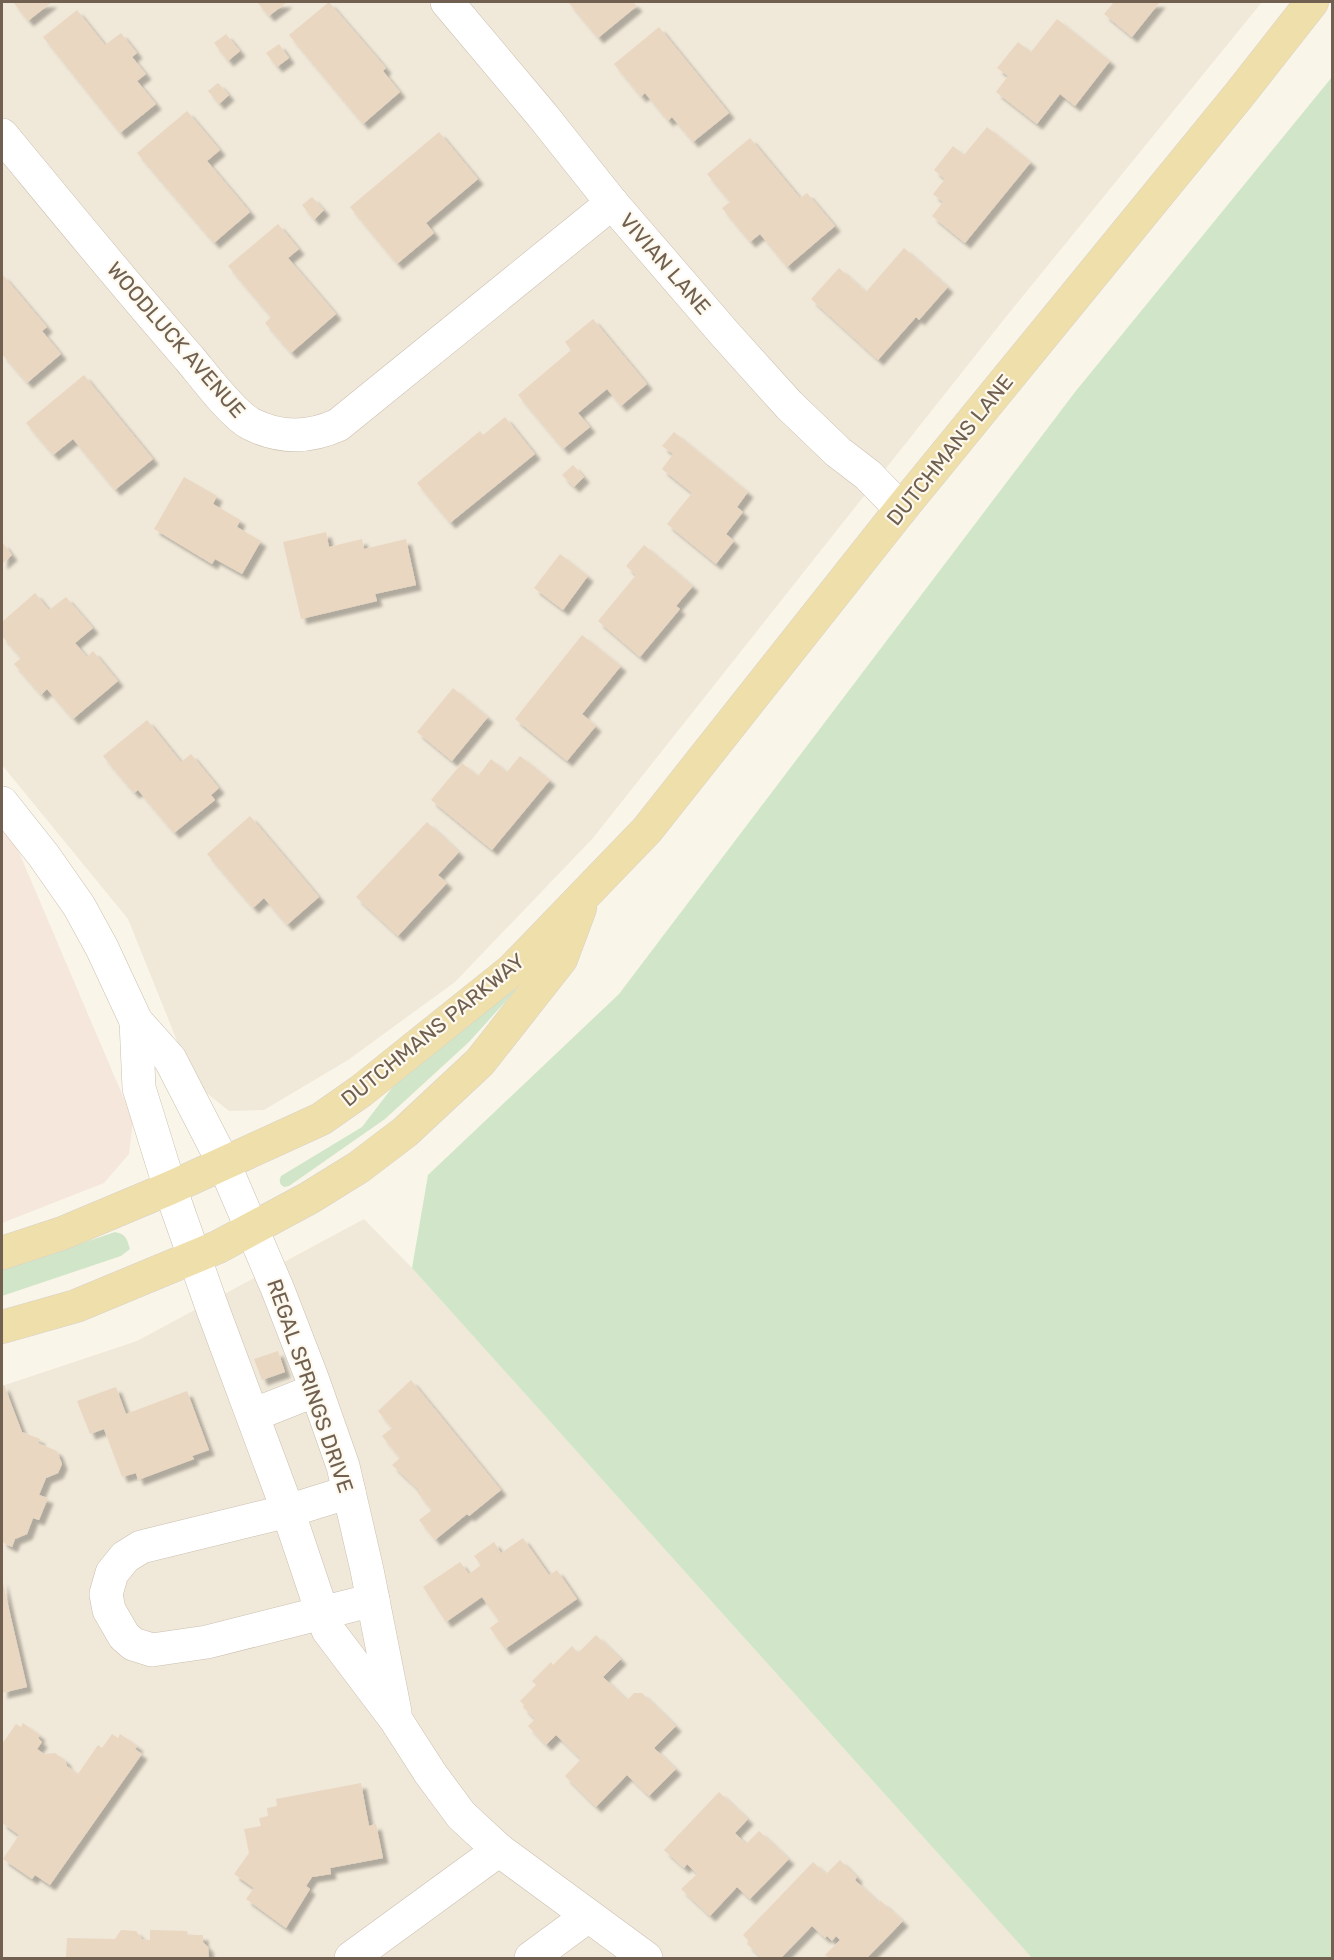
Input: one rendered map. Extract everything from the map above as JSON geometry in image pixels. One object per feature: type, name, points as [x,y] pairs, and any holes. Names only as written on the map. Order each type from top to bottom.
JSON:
[{"type":"main road","name":"DUTCHMANS LANE","points":[[585,895],[647,830],[902,509],[1312,2]]},
{"type":"main road","name":"DUTCHMANS PARKWAY","points":[[2,1253],[63,1233],[170,1188],[321,1119],[362,1091],[512,970],[585,895]]},
{"type":"main road","name":"DUTCHMANS PARKWAY","points":[[2,1327],[76,1306],[218,1247],[309,1198],[359,1167],[414,1124],[480,1062],[561,959],[585,895]]},
{"type":"street","name":"VIVIAN LANE","points":[[447,2],[612,203],[789,405],[838,452],[868,475],[902,509]]},
{"type":"street","name":"WOODLUCK AVENUE","points":[[2,135],[142,304],[231,406],[249,423],[270,432],[293,437],[319,434],[338,425],[612,203]]},
{"type":"street","points":[[2,803],[45,856],[79,906],[102,948],[136,1021],[170,1059],[224,1164]]},
{"type":"street","points":[[136,1021],[140,1088],[170,1188]]},
{"type":"street","name":"REGAL SPRINGS DRIVE","points":[[224,1164],[252,1228],[316,1390],[343,1466],[373,1600],[396,1720]]},
{"type":"street","name":"REGAL SPRINGS DRIVE","points":[[170,1188],[193,1257],[288,1511],[328,1630],[396,1720],[430,1773],[461,1815],[499,1850],[646,1959]]},
{"type":"street","points":[[253,1415],[316,1390]]},
{"type":"street","points":[[349,1492],[288,1511],[141,1547],[125,1557],[112,1573],[106,1594],[109,1610],[124,1636],[133,1644],[152,1650],[207,1642],[373,1600]]},
{"type":"street","points":[[351,1959],[499,1850]]},
{"type":"street","points":[[531,1959],[588,1916]]},
{"type":"shaded area","points":[[2,2],[1262,2],[1005,318],[593,838],[455,982],[348,1060],[264,1110],[229,1111],[194,1083],[128,919],[2,765]]},
{"type":"shaded area","points":[[2,828],[18,850],[133,1120],[129,1154],[104,1183],[2,1223]]},
{"type":"shaded area","points":[[364,1219],[412,1268],[1032,1958],[2,1958],[2,1386],[137,1341]]},
{"type":"green space","points":[[1332,77],[1332,1958],[1032,1958],[412,1268],[428,1175],[619,994],[1075,392]]},
{"type":"green space","points":[[515,985],[515,991],[469,1042],[385,1119],[289,1186],[281,1185],[281,1176],[362,1127],[398,1080]]},
{"type":"green space","points":[[115,1232],[126,1238],[130,1249],[121,1256],[2,1296],[2,1270]]},
{"type":"building","points":[[13,2],[52,2],[28,21]]},
{"type":"building","points":[[257,2],[287,2],[269,16]]},
{"type":"building","points":[[329,2],[386,68],[383,71],[400,92],[363,124],[289,35]]},
{"type":"building","points":[[568,2],[633,2],[637,6],[598,38]]},
{"type":"building","points":[[1114,2],[1160,2],[1132,37],[1104,14]]},
{"type":"building","points":[[77,10],[105,45],[121,33],[137,53],[132,57],[146,74],[137,81],[156,104],[120,133],[43,37]]},
{"type":"building","points":[[1057,19],[1110,61],[1075,106],[1060,94],[1037,124],[996,92],[1008,76],[997,68],[1018,42],[1031,52]]},
{"type":"building","points":[[659,27],[729,113],[693,142],[672,117],[668,121],[645,93],[641,97],[614,64]]},
{"type":"building","points":[[226,34],[240,51],[228,61],[214,43]]},
{"type":"building","points":[[279,44],[289,58],[277,67],[266,53]]},
{"type":"building","points":[[218,83],[229,95],[219,104],[208,91]]},
{"type":"building","points":[[187,111],[220,150],[207,161],[250,212],[214,243],[137,153]]},
{"type":"building","points":[[987,127],[1031,162],[965,243],[932,216],[943,202],[933,194],[945,179],[934,170],[953,146],[964,155]]},
{"type":"building","points":[[439,132],[478,179],[426,223],[434,233],[397,264],[350,207]]},
{"type":"building","points":[[750,138],[800,198],[807,193],[835,226],[787,267],[760,234],[750,242],[722,208],[730,202],[707,174]]},
{"type":"building","points":[[312,197],[324,210],[314,220],[302,205]]},
{"type":"building","points":[[278,224],[299,249],[288,258],[336,314],[291,353],[265,323],[271,317],[228,266]]},
{"type":"building","points":[[904,248],[948,287],[919,320],[916,317],[878,360],[811,299],[839,268],[866,292]]},
{"type":"building","points":[[2,274],[47,327],[42,331],[61,354],[27,383],[2,354]]},
{"type":"building","points":[[593,319],[647,384],[621,406],[607,389],[578,413],[590,427],[563,449],[518,395],[571,350],[565,342]]},
{"type":"building","points":[[84,375],[153,459],[115,490],[73,439],[53,455],[26,423]]},
{"type":"building","points":[[505,417],[535,454],[450,523],[417,483],[480,431],[483,435]]},
{"type":"building","points":[[674,432],[748,492],[737,507],[743,512],[726,534],[734,541],[716,564],[667,524],[692,493],[662,469],[673,454],[662,446]]},
{"type":"building","points":[[573,465],[584,477],[574,487],[562,475]]},
{"type":"building","points":[[184,477],[217,496],[213,504],[240,520],[237,527],[261,541],[242,574],[215,559],[212,564],[154,529]]},
{"type":"building","points":[[326,532],[329,547],[362,539],[364,549],[406,539],[416,585],[375,594],[377,601],[301,619],[283,542]]},
{"type":"building","points":[[2,542],[12,555],[2,564]]},
{"type":"building","points":[[644,545],[693,586],[676,606],[680,609],[640,657],[598,621],[636,575],[626,566]]},
{"type":"building","points":[[560,554],[588,576],[563,610],[534,588]]},
{"type":"building","points":[[35,593],[49,610],[66,597],[93,628],[75,643],[87,657],[93,651],[118,681],[73,719],[47,689],[41,695],[14,664],[21,658],[2,636],[2,622]]},
{"type":"building","points":[[582,635],[621,666],[582,714],[596,726],[567,761],[515,719]]},
{"type":"building","points":[[453,688],[488,717],[452,761],[417,732]]},
{"type":"building","points":[[147,720],[181,762],[191,754],[219,788],[211,795],[215,800],[174,833],[138,790],[134,793],[103,756]]},
{"type":"building","points":[[520,756],[550,780],[492,850],[431,800],[462,763],[478,776],[491,759],[507,772]]},
{"type":"building","points":[[250,816],[319,897],[287,925],[264,898],[253,908],[207,854]]},
{"type":"building","points":[[427,822],[459,852],[438,875],[447,883],[398,936],[356,897]]},
{"type":"building","points":[[278,1351],[285,1372],[262,1380],[254,1359]]},
{"type":"building","points":[[411,1380],[501,1490],[435,1540],[419,1520],[432,1510],[417,1492],[419,1490],[392,1465],[400,1458],[382,1436],[392,1428],[378,1411]]},
{"type":"building","points":[[4,1385],[22,1432],[40,1439],[38,1443],[57,1451],[62,1464],[58,1473],[46,1478],[39,1495],[48,1498],[39,1520],[33,1518],[27,1534],[15,1539],[12,1547],[2,1542],[2,1386]]},
{"type":"building","points":[[116,1387],[126,1414],[187,1391],[209,1450],[192,1456],[194,1459],[138,1480],[136,1473],[122,1477],[104,1429],[90,1434],[77,1401]]},
{"type":"building","points":[[523,1538],[549,1575],[557,1570],[577,1599],[505,1649],[490,1628],[499,1621],[482,1597],[446,1622],[423,1587],[460,1562],[469,1574],[481,1565],[474,1556],[494,1542],[501,1553]]},
{"type":"building","points":[[2,1579],[27,1687],[2,1693]]},
{"type":"building","points":[[596,1635],[621,1659],[603,1677],[627,1700],[634,1693],[642,1693],[676,1726],[654,1748],[676,1769],[649,1796],[627,1775],[596,1807],[565,1776],[581,1759],[556,1735],[546,1745],[528,1726],[535,1719],[520,1701],[536,1685],[532,1681],[551,1662],[553,1665],[572,1646],[578,1653]]},
{"type":"building","points":[[23,1723],[40,1735],[38,1738],[42,1742],[37,1749],[44,1754],[55,1753],[78,1774],[98,1745],[102,1748],[112,1734],[118,1738],[120,1734],[138,1746],[135,1749],[142,1754],[50,1885],[35,1875],[32,1879],[3,1859],[19,1835],[2,1823],[2,1744],[16,1724],[21,1727]]},
{"type":"building","points":[[361,1783],[369,1826],[376,1824],[383,1858],[330,1868],[331,1874],[312,1877],[306,1886],[310,1889],[286,1928],[246,1899],[254,1888],[234,1874],[249,1853],[244,1829],[261,1826],[259,1818],[268,1816],[267,1808],[277,1806],[276,1799]]},
{"type":"building","points":[[719,1792],[748,1819],[735,1833],[746,1844],[759,1831],[789,1859],[750,1899],[737,1887],[710,1916],[681,1889],[697,1874],[687,1864],[684,1868],[664,1850]]},
{"type":"building","points":[[840,1860],[857,1877],[855,1880],[879,1903],[881,1901],[903,1921],[867,1958],[829,1958],[825,1955],[840,1940],[836,1936],[832,1941],[827,1936],[825,1938],[812,1926],[781,1958],[762,1958],[747,1944],[749,1941],[743,1935],[813,1862],[826,1874]]},
{"type":"building","points":[[121,1930],[136,1931],[142,1939],[150,1940],[150,1930],[187,1931],[188,1935],[203,1935],[203,1942],[208,1947],[209,1958],[66,1958],[67,1938],[115,1939]]}]
